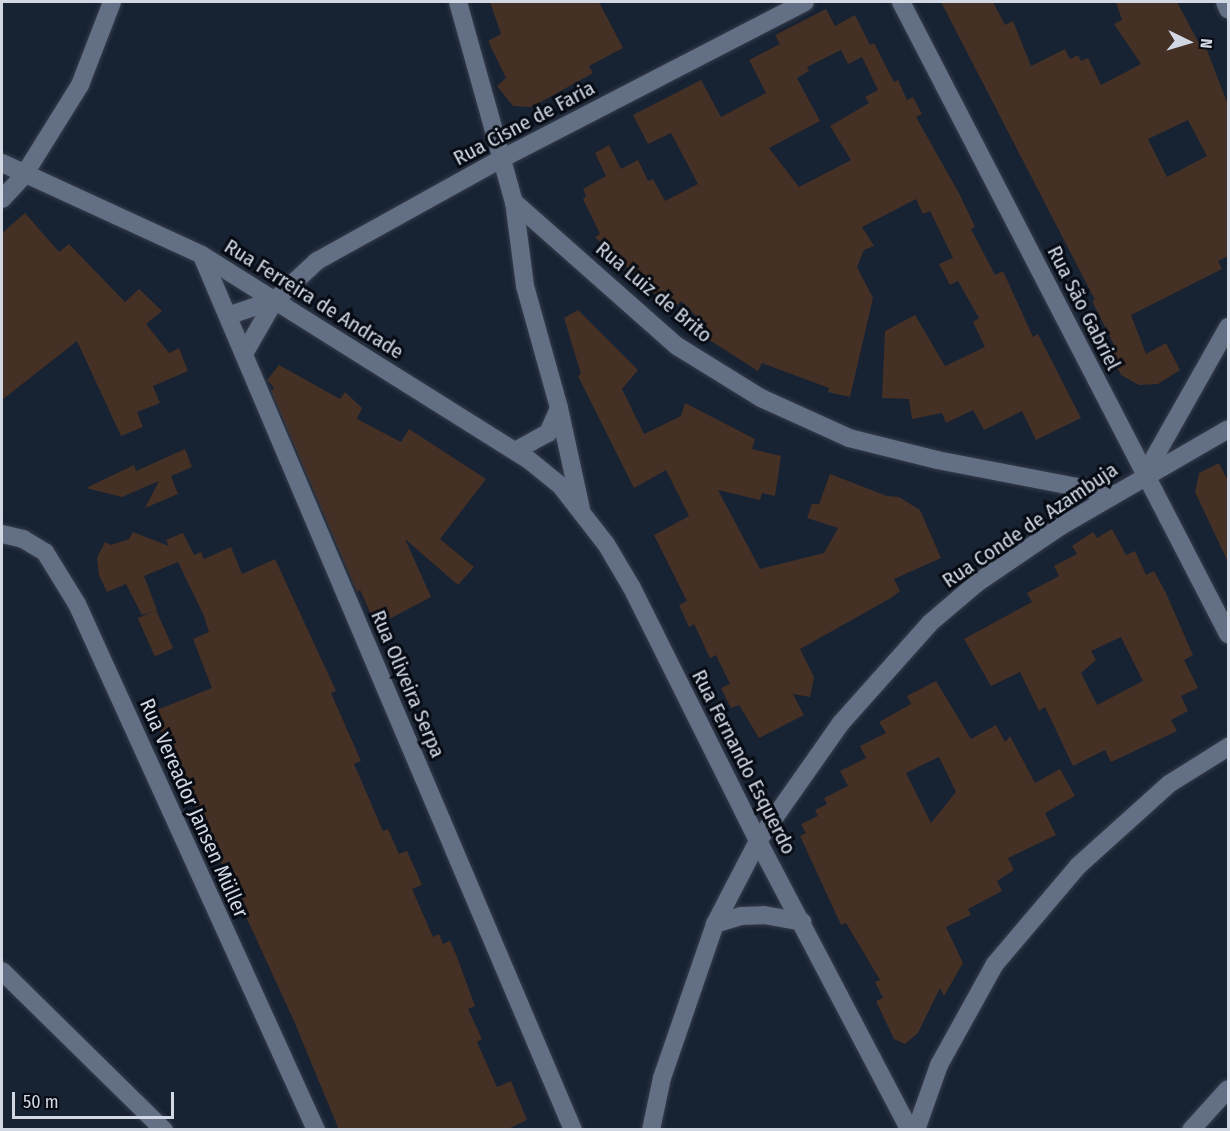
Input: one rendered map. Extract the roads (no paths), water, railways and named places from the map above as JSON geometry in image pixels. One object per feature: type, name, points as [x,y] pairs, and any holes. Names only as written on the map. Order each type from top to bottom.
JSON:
[{"type":"street","points":[[2,199],[24,175],[80,85],[112,2]]},
{"type":"street","points":[[459,2],[514,202]]},
{"type":"street","name":"Rua Cisne de Faria","points":[[275,300],[317,261],[501,159],[805,2]]},
{"type":"street","name":"Rua São Gabriel","points":[[901,2],[1228,634]]},
{"type":"street","points":[[1224,2],[1228,9]]},
{"type":"street","name":"Rua Ferreira de Andrade","points":[[2,163],[202,255],[515,451],[560,485],[581,509]]},
{"type":"street","name":"Rua Fernando Esquerdo","points":[[514,202],[525,286],[559,408],[581,509],[632,588],[758,841],[910,1130]]},
{"type":"street","name":"Rua Luiz de Brito","points":[[514,202],[677,346],[761,398],[849,438],[937,460],[1113,494]]},
{"type":"street","name":"Rua Oliveira Serpa","points":[[202,255],[230,315],[573,1130]]},
{"type":"street","points":[[230,315],[275,300]]},
{"type":"street","points":[[245,352],[275,300]]},
{"type":"street","name":"Rua Conde de Azambuja","points":[[651,1130],[662,1078],[715,924],[758,841],[841,723],[930,623],[977,583],[1144,475],[1228,327]]},
{"type":"street","points":[[515,451],[548,434],[559,408]]},
{"type":"street","points":[[1144,475],[1228,429]]},
{"type":"street","name":"Rua Vereador Jansen Müller","points":[[2,534],[23,539],[45,552],[72,596],[316,1130]]},
{"type":"street","points":[[916,1130],[939,1065],[994,964],[1078,866],[1169,784],[1228,747]]},
{"type":"street","points":[[715,924],[741,916],[764,915],[802,922]]},
{"type":"street","points":[[2,971],[164,1130]]},
{"type":"street","points":[[1191,1130],[1228,1089]]}]
